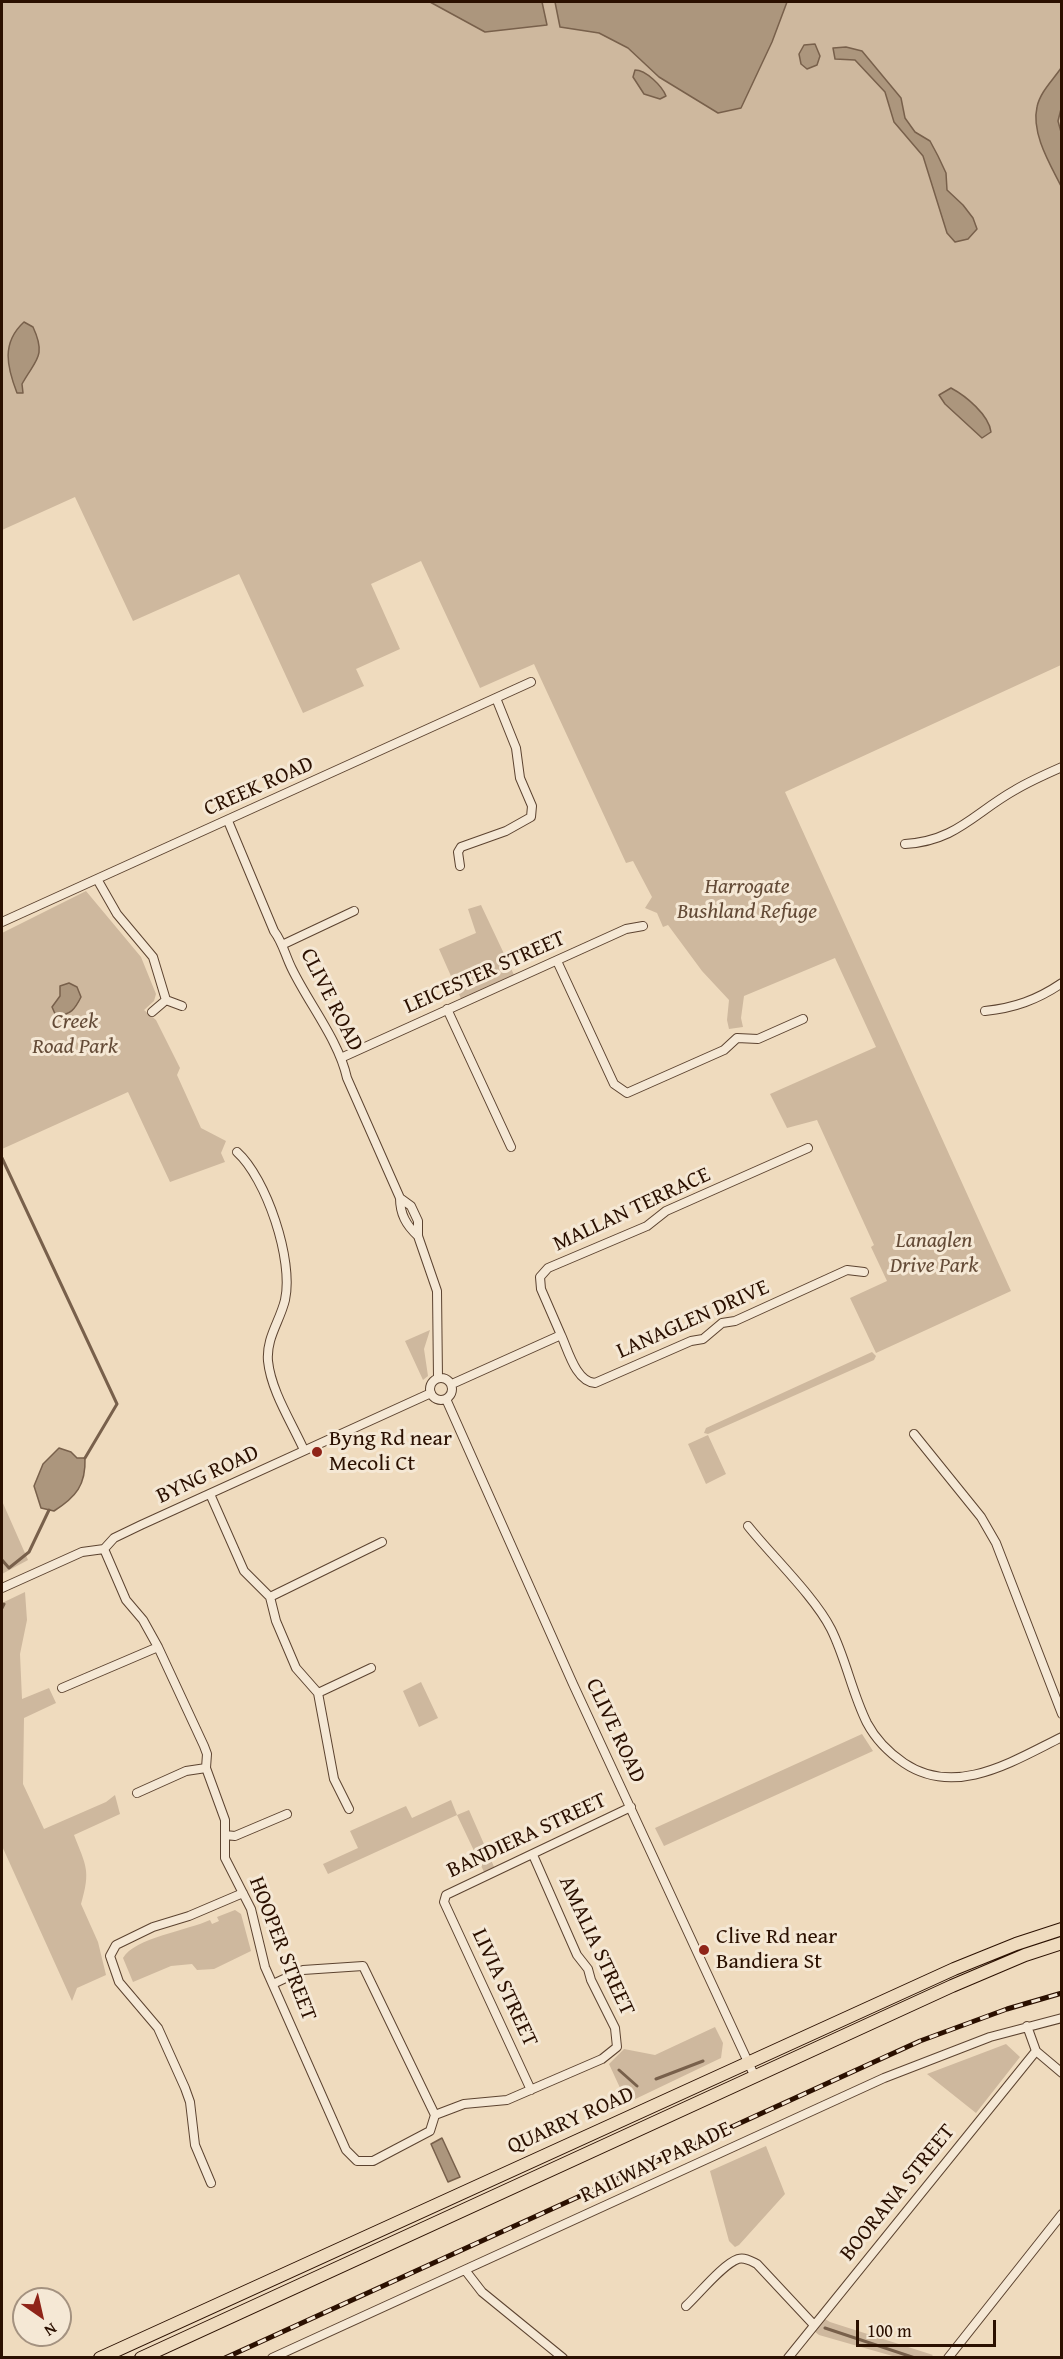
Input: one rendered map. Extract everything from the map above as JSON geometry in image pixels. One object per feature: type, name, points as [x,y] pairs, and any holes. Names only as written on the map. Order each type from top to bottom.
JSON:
[{"type":"main road","name":"QUARRY ROAD","points":[[100,2358],[971,1962],[1062,1929]]},
{"type":"main road","name":"QUARRY ROAD","points":[[141,2358],[971,1977],[1062,1943]]},
{"type":"main road","points":[[591,2134],[598,2149]]},
{"type":"street","name":"CREEK ROAD","points":[[2,922],[531,682]]},
{"type":"street","points":[[460,866],[458,852],[461,847],[506,831],[528,819],[532,811],[519,771],[513,736],[496,698]]},
{"type":"street","points":[[905,844],[928,843],[949,834],[1014,790],[1062,767]]},
{"type":"street","name":"CLIVE ROAD","points":[[228,821],[274,931],[284,944],[291,967],[333,1046],[343,1058],[347,1078],[400,1198],[411,1206],[418,1221],[418,1236],[437,1291],[438,1378]]},
{"type":"street","points":[[97,879],[117,914],[153,957],[166,1000]]},
{"type":"street","points":[[284,944],[354,911]]},
{"type":"street","name":"LEICESTER STREET","points":[[343,1058],[626,929],[643,926]]},
{"type":"street","points":[[557,961],[614,1084],[627,1093],[724,1050],[736,1038],[758,1039],[803,1019]]},
{"type":"street","points":[[985,1011],[1016,1006],[1062,983]]},
{"type":"street","points":[[166,1000],[182,1005]]},
{"type":"street","points":[[153,1012],[166,1000]]},
{"type":"street","points":[[447,1010],[511,1148]]},
{"type":"street","name":"MALLAN TERRACE","points":[[561,1335],[541,1289],[540,1277],[543,1272],[633,1230],[648,1226],[666,1211],[808,1148]]},
{"type":"street","points":[[237,1152],[248,1162],[279,1229],[286,1256],[285,1299],[271,1334],[268,1363],[304,1450]]},
{"type":"street","name":"LANAGLEN DRIVE","points":[[561,1335],[580,1375],[588,1383],[595,1383],[691,1341],[703,1339],[722,1323],[735,1321],[847,1270],[864,1272]]},
{"type":"street","points":[[452,1384],[561,1335]]},
{"type":"street","points":[[438,1378],[447,1379],[452,1384],[453,1391],[446,1399],[439,1400],[430,1393],[430,1386],[438,1378]]},
{"type":"street","name":"BYNG ROAD","points":[[2,1588],[82,1552],[104,1549],[114,1538],[430,1393]]},
{"type":"street","name":"CLIVE ROAD","points":[[446,1399],[755,2077]]},
{"type":"street","points":[[914,1434],[981,1517],[996,1543],[1062,1714]]},
{"type":"street","points":[[210,1494],[243,1571],[270,1597],[276,1621],[296,1668],[318,1693],[334,1779],[349,1809]]},
{"type":"street","points":[[748,1526],[830,1626],[861,1711],[878,1740],[910,1767],[949,1778],[972,1776],[996,1769],[1062,1737]]},
{"type":"street","points":[[270,1597],[382,1542]]},
{"type":"street","name":"HOOPER STREET","points":[[104,1549],[126,1600],[143,1620],[158,1647],[204,1746],[207,1754],[206,1768],[222,1807],[225,1858],[251,1909],[266,1967],[346,2150],[357,2161],[373,2161],[425,2135],[433,2126],[435,2115]]},
{"type":"street","points":[[62,1688],[158,1647]]},
{"type":"street","points":[[318,1693],[370,1668]]},
{"type":"street","points":[[136,1793],[186,1771],[206,1768]]},
{"type":"street","name":"BANDIERA STREET","points":[[444,1902],[450,1890],[519,1858],[533,1855],[546,1846],[631,1807]]},
{"type":"street","points":[[225,1835],[235,1836],[287,1814]]},
{"type":"street","name":"AMALIA STREET","points":[[435,2115],[464,2104],[507,2100],[609,2055],[616,2047],[617,2036],[588,1969],[577,1955],[533,1855]]},
{"type":"street","points":[[211,2183],[193,2137],[190,2102],[185,2088],[158,2028],[119,1982],[110,1956],[116,1946],[153,1928],[189,1917],[243,1893]]},
{"type":"street","name":"LIVIA STREET","points":[[444,1902],[531,2090]]},
{"type":"street","points":[[273,1984],[303,1970],[363,1966],[435,2115]]},
{"type":"street","name":"RAILWAY PARADE","points":[[272,2358],[884,2078],[990,2037],[1062,2018]]},
{"type":"street","points":[[1027,2026],[1036,2051],[1062,2073]]},
{"type":"street","name":"BOORANA STREET","points":[[788,2358],[1036,2051]]},
{"type":"street","points":[[948,2358],[1062,2214]]},
{"type":"street","points":[[686,2306],[729,2265],[739,2259],[746,2259],[757,2264],[814,2325]]},
{"type":"street","points":[[465,2270],[482,2292],[553,2354],[563,2358]]},
{"type":"green space","points":[[2,2],[1061,2],[1061,665],[785,792],[1011,1291],[876,1353],[850,1298],[887,1281],[871,1247],[874,1245],[817,1120],[787,1128],[770,1094],[876,1047],[835,958],[744,996],[741,1018],[743,1027],[729,1029],[727,1020],[729,1000],[702,971],[668,925],[663,927],[657,913],[645,908],[652,897],[633,861],[626,863],[534,664],[480,688],[421,561],[371,584],[400,649],[356,669],[364,686],[303,713],[239,574],[133,621],[75,497],[2,530]]},
{"type":"green space","name":"Creek Road Park","points":[[86,891],[141,957],[156,994],[154,1001],[144,1010],[156,1020],[180,1068],[177,1075],[201,1128],[226,1141],[221,1153],[225,1162],[170,1182],[128,1092],[2,1149],[2,933]]},
{"type":"green space","points":[[481,905],[515,977],[462,1001],[439,949],[476,933],[468,909]]},
{"type":"green space","points":[[430,1330],[424,1349],[428,1376],[423,1380],[405,1341]]},
{"type":"green space","points":[[872,1352],[876,1356],[874,1360],[708,1434],[704,1433],[706,1428]]},
{"type":"green space","points":[[708,1435],[726,1474],[706,1484],[688,1444]]},
{"type":"green space","points":[[2,1501],[28,1560],[2,1574]]},
{"type":"green space","points":[[25,1592],[27,1620],[20,1654],[22,1699],[49,1688],[56,1703],[24,1718],[23,1784],[44,1829],[106,1802],[115,1795],[120,1814],[74,1835],[86,1868],[86,1883],[81,1904],[98,1942],[106,1975],[77,1988],[72,2001],[2,1846],[2,1603]]},
{"type":"green space","points":[[421,1682],[438,1718],[419,1727],[403,1691]]},
{"type":"green space","points":[[862,1734],[873,1751],[664,1846],[655,1828]]},
{"type":"green space","points":[[451,1800],[457,1815],[328,1874],[323,1864],[358,1848],[350,1831],[406,1806],[412,1818]]},
{"type":"green space","points":[[469,1810],[495,1869],[485,1874],[457,1815]]},
{"type":"green space","points":[[235,1910],[241,1914],[251,1951],[214,1969],[197,1970],[192,1964],[171,1966],[133,1982],[123,1958],[129,1951],[163,1935],[210,1920],[212,1924],[219,1921],[217,1917]]},
{"type":"green space","points":[[715,2027],[723,2043],[721,2058],[627,2103],[609,2064],[624,2049],[655,2055]]},
{"type":"green space","points":[[1006,2044],[1020,2057],[976,2113],[927,2074]]},
{"type":"green space","points":[[766,2146],[785,2194],[735,2247],[729,2241],[710,2171]]},
{"type":"green space","points":[[825,2319],[933,2355],[931,2357],[896,2357],[819,2335],[814,2331]]},
{"type":"shaded area","points":[[430,2],[542,2],[547,25],[485,32]]},
{"type":"shaded area","points":[[555,2],[787,2],[772,42],[741,108],[718,113],[659,77],[628,48],[599,33],[560,27]]},
{"type":"shaded area","points":[[815,44],[820,56],[817,65],[807,69],[801,64],[799,54],[804,45]]},
{"type":"shaded area","points":[[846,47],[862,51],[901,98],[905,118],[915,132],[930,141],[946,173],[947,190],[973,218],[977,229],[968,239],[955,242],[947,233],[923,156],[894,122],[885,92],[855,60],[835,59],[833,48]]},
{"type":"shaded area","points":[[1061,68],[1061,109],[1058,121],[1061,132],[1061,186],[1039,138],[1036,117],[1041,96]]},
{"type":"shaded area","points":[[635,70],[653,79],[666,96],[660,99],[644,94],[633,77]]},
{"type":"shaded area","points":[[24,322],[33,327],[39,352],[38,358],[22,384],[23,393],[17,393],[8,356],[12,338]]},
{"type":"shaded area","points":[[951,388],[970,401],[981,413],[991,432],[982,438],[945,404],[939,395]]},
{"type":"shaded area","points":[[69,983],[77,987],[81,997],[72,1011],[56,1016],[52,1007],[60,996],[60,986]]},
{"type":"shaded area","points":[[59,1448],[71,1452],[77,1458],[85,1458],[85,1467],[84,1476],[74,1495],[54,1511],[41,1508],[34,1486],[43,1464]]},
{"type":"shaded area","points":[[442,2138],[460,2177],[448,2182],[431,2144]]},
{"type":"waterway","points":[[2,1158],[117,1404],[85,1458]]},
{"type":"waterway","points":[[2,1560],[9,1568],[29,1552],[49,1510]]},
{"type":"waterway","points":[[2,1608],[4,1604]]},
{"type":"waterway","points":[[656,2079],[703,2061]]},
{"type":"waterway","points":[[619,2070],[637,2086]]},
{"type":"waterway","points":[[825,2328],[915,2358]]},
{"type":"railway","points":[[225,2358],[920,2041],[1007,2009],[1062,1993]]},
{"type":"place","name":"Byng Rd near Mecoli Ct","points":[[317,1452]]},
{"type":"place","name":"Clive Rd near Bandiera St","points":[[704,1950]]},
{"type":"park label","name":"Harrogate Bushland Refuge","points":[[747,900]]},
{"type":"park label","name":"Lanaglen Drive Park","points":[[934,1254]]}]
